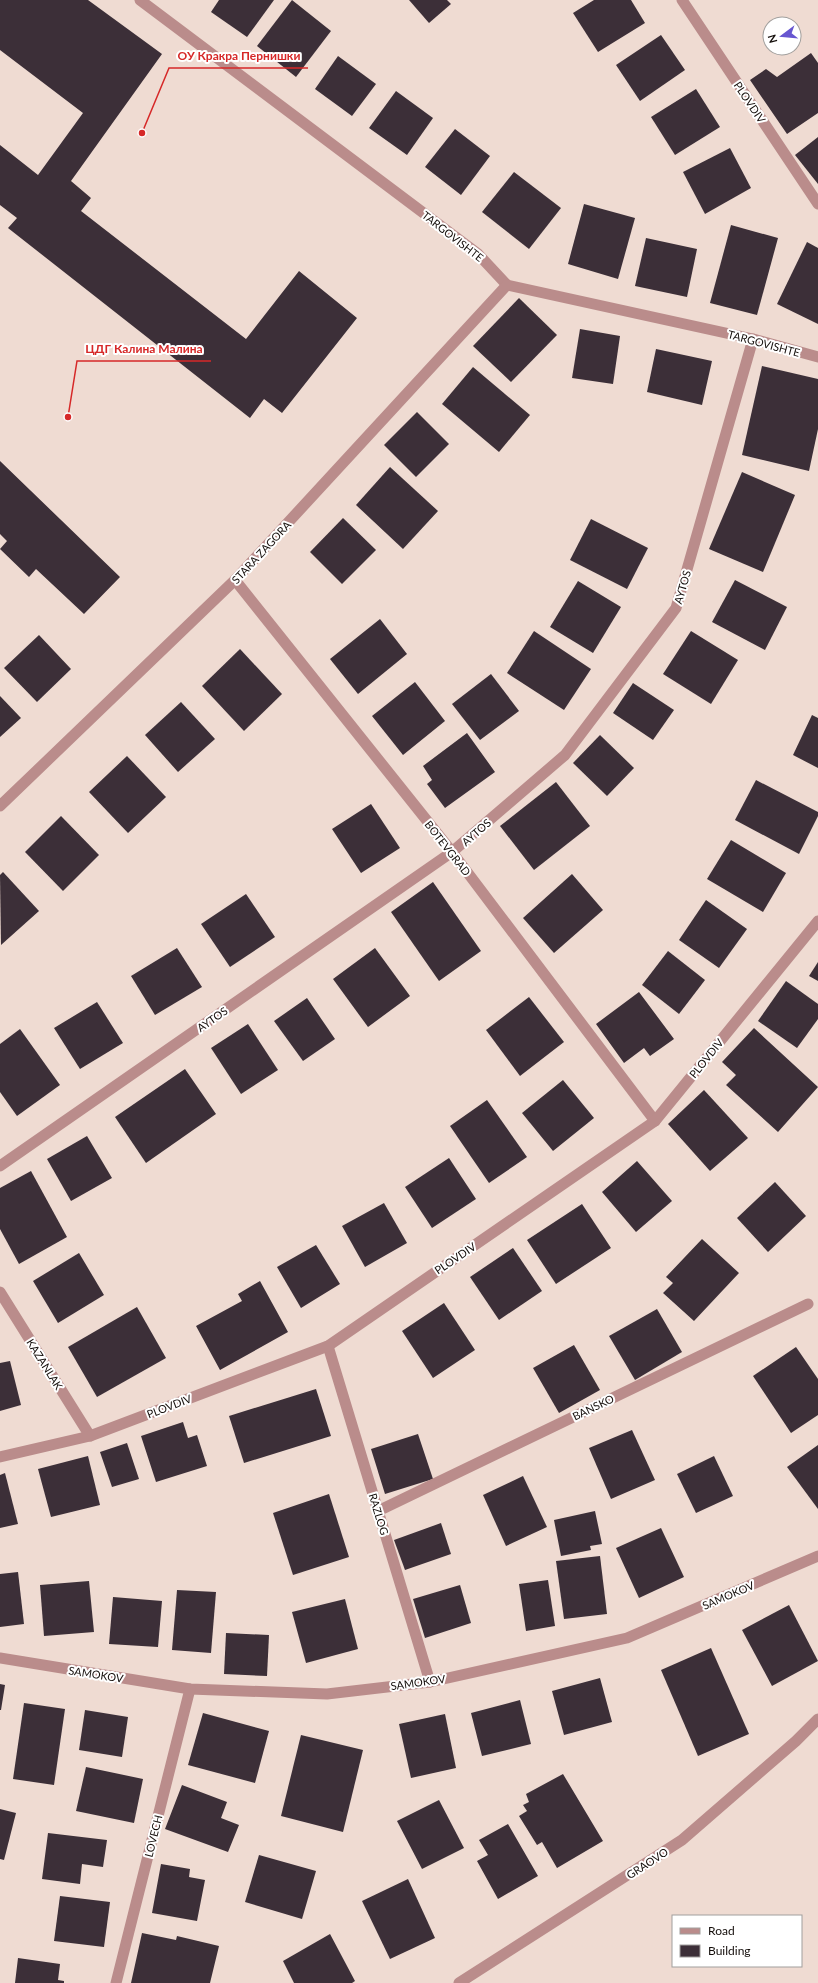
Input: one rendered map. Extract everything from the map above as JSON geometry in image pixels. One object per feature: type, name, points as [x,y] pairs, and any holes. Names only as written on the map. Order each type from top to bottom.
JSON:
[{"type":"street","name":"TARGOVISHTE","points":[[140,0],[478,254],[507,285],[753,339],[818,357]]},
{"type":"street","name":"PLOVDIV","points":[[682,0],[818,204]]},
{"type":"street","name":"STARA ZAGORA","points":[[0,806],[235,580],[507,285]]},
{"type":"street","name":"AYTOS","points":[[0,1166],[452,852],[565,755],[676,608],[753,339]]},
{"type":"street","name":"BOTEVGRAD","points":[[235,580],[452,852],[655,1121]]},
{"type":"street","name":"PLOVDIV","points":[[0,1457],[90,1436],[328,1346],[655,1121],[818,921]]},
{"type":"street","name":"KAZANLAK","points":[[0,1292],[90,1436]]},
{"type":"street","name":"BANSKO","points":[[378,1511],[808,1304]]},
{"type":"street","name":"RAZLOG","points":[[328,1346],[430,1682]]},
{"type":"street","name":"SAMOKOV","points":[[0,1658],[190,1689],[327,1694],[430,1682],[627,1638],[818,1556]]},
{"type":"street","name":"LOVECH","points":[[116,1983],[190,1689]]},
{"type":"street","name":"GRAOVO","points":[[459,1983],[682,1840],[796,1741],[818,1719]]},
{"type":"building","points":[[0,0],[88,0],[162,54],[71,181],[91,198],[81,211],[246,339],[299,271],[357,318],[282,413],[264,399],[250,418],[8,228],[17,218],[0,205],[0,145],[38,175],[83,113],[0,50]]},
{"type":"building","points":[[219,0],[274,0],[247,37],[211,12]]},
{"type":"building","points":[[292,0],[331,31],[296,77],[257,46]]},
{"type":"building","points":[[409,0],[447,0],[451,4],[429,23]]},
{"type":"building","points":[[594,0],[631,0],[645,23],[598,52],[573,13]]},
{"type":"building","points":[[661,35],[685,70],[640,101],[616,65]]},
{"type":"building","points":[[811,53],[818,63],[818,113],[787,134],[750,80],[766,69],[777,77]]},
{"type":"building","points":[[338,56],[376,84],[352,116],[315,89]]},
{"type":"building","points":[[696,89],[720,127],[675,155],[651,117]]},
{"type":"building","points":[[396,91],[433,118],[407,155],[369,128]]},
{"type":"building","points":[[455,129],[490,156],[461,195],[425,167]]},
{"type":"building","points":[[818,137],[818,184],[795,155]]},
{"type":"building","points":[[730,148],[751,188],[705,214],[683,172]]},
{"type":"building","points":[[514,172],[561,208],[529,249],[482,212]]},
{"type":"building","points":[[584,204],[635,218],[618,279],[568,264]]},
{"type":"building","points":[[731,225],[778,238],[757,315],[710,303]]},
{"type":"building","points":[[646,238],[697,249],[687,297],[635,286]]},
{"type":"building","points":[[807,242],[818,248],[818,324],[777,304]]},
{"type":"building","points":[[519,298],[557,335],[511,382],[473,346]]},
{"type":"building","points":[[580,329],[620,336],[613,384],[572,378]]},
{"type":"building","points":[[656,349],[712,361],[702,405],[647,392]]},
{"type":"building","points":[[762,366],[818,379],[818,429],[809,471],[742,455]]},
{"type":"building","points":[[473,367],[530,415],[499,452],[442,404]]},
{"type":"building","points":[[417,412],[449,444],[416,477],[384,445]]},
{"type":"building","points":[[0,461],[120,577],[84,614],[36,569],[29,577],[0,549],[7,541],[0,534]]},
{"type":"building","points":[[390,467],[438,511],[403,549],[356,505]]},
{"type":"building","points":[[742,472],[795,495],[763,572],[709,549]]},
{"type":"building","points":[[343,518],[376,550],[342,584],[310,552]]},
{"type":"building","points":[[591,519],[648,548],[627,589],[570,560]]},
{"type":"building","points":[[735,580],[787,607],[765,650],[712,622]]},
{"type":"building","points":[[578,581],[621,607],[593,653],[550,627]]},
{"type":"building","points":[[380,619],[407,654],[358,694],[330,659]]},
{"type":"building","points":[[534,631],[591,669],[564,710],[507,673]]},
{"type":"building","points":[[691,631],[738,660],[711,704],[663,674]]},
{"type":"building","points":[[39,635],[71,669],[37,702],[4,668]]},
{"type":"building","points":[[240,649],[282,694],[244,731],[202,686]]},
{"type":"building","points":[[491,674],[519,711],[480,740],[452,704]]},
{"type":"building","points":[[415,682],[445,721],[403,755],[372,716]]},
{"type":"building","points":[[633,683],[674,710],[653,740],[613,713]]},
{"type":"building","points":[[0,696],[21,718],[0,737]]},
{"type":"building","points":[[181,702],[215,739],[178,772],[145,735]]},
{"type":"building","points":[[812,715],[818,718],[818,768],[793,755]]},
{"type":"building","points":[[467,733],[495,772],[445,808],[427,784],[432,780],[423,766]]},
{"type":"building","points":[[600,735],[634,768],[607,796],[573,763]]},
{"type":"building","points":[[127,756],[166,797],[128,833],[89,792]]},
{"type":"building","points":[[756,780],[818,812],[818,816],[799,854],[735,820]]},
{"type":"building","points":[[556,782],[590,826],[534,870],[500,826]]},
{"type":"building","points":[[371,804],[400,848],[361,873],[332,829]]},
{"type":"building","points":[[61,816],[99,855],[63,891],[25,852]]},
{"type":"building","points":[[731,840],[786,873],[763,912],[707,879]]},
{"type":"building","points":[[3,872],[39,911],[1,945],[0,875]]},
{"type":"building","points":[[572,874],[603,910],[554,953],[523,918]]},
{"type":"building","points":[[433,882],[481,951],[439,981],[391,912]]},
{"type":"building","points":[[246,894],[275,937],[230,967],[201,924]]},
{"type":"building","points":[[706,900],[747,929],[719,968],[679,940]]},
{"type":"building","points":[[177,948],[202,987],[155,1015],[131,976]]},
{"type":"building","points":[[375,948],[410,996],[368,1027],[333,979]]},
{"type":"building","points":[[668,951],[705,980],[679,1014],[642,985]]},
{"type":"building","points":[[818,962],[818,981],[809,976]]},
{"type":"building","points":[[786,981],[818,1004],[818,1019],[797,1048],[758,1021]]},
{"type":"building","points":[[639,992],[674,1039],[650,1056],[644,1048],[624,1063],[596,1024]]},
{"type":"building","points":[[529,997],[564,1042],[520,1076],[486,1030]]},
{"type":"building","points":[[307,998],[335,1039],[303,1061],[274,1021]]},
{"type":"building","points":[[97,1002],[123,1043],[80,1069],[54,1028]]},
{"type":"building","points":[[248,1024],[278,1070],[241,1094],[211,1048]]},
{"type":"building","points":[[754,1028],[818,1087],[778,1132],[726,1085],[736,1075],[722,1062]]},
{"type":"building","points":[[20,1029],[60,1085],[17,1116],[0,1092],[0,1044]]},
{"type":"building","points":[[185,1069],[216,1114],[146,1163],[115,1117]]},
{"type":"building","points":[[563,1080],[594,1118],[553,1151],[522,1113]]},
{"type":"building","points":[[704,1090],[748,1138],[710,1171],[668,1124]]},
{"type":"building","points":[[487,1100],[527,1157],[489,1183],[450,1126]]},
{"type":"building","points":[[87,1136],[112,1178],[71,1201],[47,1159]]},
{"type":"building","points":[[449,1158],[476,1199],[432,1228],[405,1187]]},
{"type":"building","points":[[637,1161],[672,1201],[636,1232],[602,1192]]},
{"type":"building","points":[[31,1171],[67,1237],[19,1264],[0,1229],[0,1188]]},
{"type":"building","points":[[775,1182],[806,1216],[768,1252],[737,1218]]},
{"type":"building","points":[[384,1203],[407,1243],[365,1267],[342,1226]]},
{"type":"building","points":[[582,1204],[611,1248],[556,1284],[527,1240]]},
{"type":"building","points":[[702,1239],[739,1273],[694,1321],[663,1293],[673,1283],[666,1277]]},
{"type":"building","points":[[316,1245],[340,1284],[301,1308],[277,1267]]},
{"type":"building","points":[[513,1248],[542,1291],[499,1320],[470,1277]]},
{"type":"building","points":[[79,1253],[104,1295],[58,1323],[33,1281]]},
{"type":"building","points":[[260,1281],[288,1332],[220,1370],[196,1326],[242,1301],[238,1294]]},
{"type":"building","points":[[444,1303],[475,1350],[433,1378],[402,1331]]},
{"type":"building","points":[[137,1307],[166,1358],[97,1397],[68,1347]]},
{"type":"building","points":[[657,1309],[682,1352],[635,1380],[609,1336]]},
{"type":"building","points":[[574,1345],[600,1390],[559,1413],[533,1368]]},
{"type":"building","points":[[796,1347],[818,1379],[818,1415],[791,1433],[753,1376]]},
{"type":"building","points":[[10,1361],[21,1405],[0,1411],[0,1363]]},
{"type":"building","points":[[316,1389],[331,1436],[244,1463],[229,1416]]},
{"type":"building","points":[[183,1422],[188,1438],[197,1435],[207,1466],[156,1482],[141,1436]]},
{"type":"building","points":[[632,1430],[655,1480],[611,1499],[589,1448]]},
{"type":"building","points":[[418,1434],[433,1479],[385,1494],[371,1449]]},
{"type":"building","points":[[127,1443],[139,1479],[112,1487],[100,1452]]},
{"type":"building","points":[[818,1445],[818,1509],[787,1467]]},
{"type":"building","points":[[88,1456],[100,1505],[51,1517],[38,1469]]},
{"type":"building","points":[[714,1456],[733,1496],[696,1513],[677,1474]]},
{"type":"building","points":[[5,1473],[18,1524],[0,1528],[0,1475]]},
{"type":"building","points":[[523,1476],[547,1527],[506,1546],[483,1495]]},
{"type":"building","points":[[329,1494],[349,1557],[293,1575],[273,1513]]},
{"type":"building","points":[[595,1511],[602,1544],[590,1546],[591,1550],[561,1556],[554,1520]]},
{"type":"building","points":[[441,1523],[451,1554],[405,1570],[394,1540]]},
{"type":"building","points":[[661,1528],[684,1577],[639,1598],[616,1548]]},
{"type":"building","points":[[600,1556],[607,1614],[564,1619],[556,1561]]},
{"type":"building","points":[[18,1572],[24,1624],[0,1627],[0,1574]]},
{"type":"building","points":[[548,1580],[555,1626],[526,1631],[519,1584]]},
{"type":"building","points":[[89,1581],[94,1632],[44,1636],[40,1585]]},
{"type":"building","points":[[460,1585],[471,1623],[425,1638],[413,1599]]},
{"type":"building","points":[[177,1590],[216,1592],[211,1653],[172,1650]]},
{"type":"building","points":[[113,1597],[162,1601],[158,1647],[109,1644]]},
{"type":"building","points":[[345,1599],[358,1649],[306,1663],[292,1612]]},
{"type":"building","points":[[789,1605],[818,1661],[772,1686],[742,1630]]},
{"type":"building","points":[[226,1633],[269,1635],[267,1676],[224,1674]]},
{"type":"building","points":[[711,1648],[749,1734],[698,1756],[661,1670]]},
{"type":"building","points":[[600,1678],[612,1722],[564,1735],[552,1691]]},
{"type":"building","points":[[0,1684],[5,1685],[1,1710],[0,1710]]},
{"type":"building","points":[[520,1700],[531,1744],[482,1756],[471,1713]]},
{"type":"building","points":[[24,1703],[65,1709],[54,1785],[13,1779]]},
{"type":"building","points":[[85,1710],[128,1717],[122,1757],[79,1750]]},
{"type":"building","points":[[203,1713],[269,1731],[255,1783],[188,1765]]},
{"type":"building","points":[[445,1714],[456,1768],[411,1778],[399,1724]]},
{"type":"building","points":[[301,1735],[363,1750],[343,1832],[281,1816]]},
{"type":"building","points":[[86,1767],[143,1779],[134,1823],[76,1811]]},
{"type":"building","points":[[563,1774],[603,1841],[557,1868],[542,1842],[537,1845],[519,1816],[527,1811],[523,1805],[529,1802],[526,1794]]},
{"type":"building","points":[[182,1785],[227,1802],[221,1818],[239,1825],[228,1852],[165,1829]]},
{"type":"building","points":[[439,1800],[464,1848],[422,1869],[397,1821]]},
{"type":"building","points":[[0,1809],[16,1813],[4,1860],[0,1859]]},
{"type":"building","points":[[508,1824],[538,1876],[498,1899],[477,1861],[488,1855],[479,1840]]},
{"type":"building","points":[[48,1833],[107,1840],[103,1867],[82,1864],[80,1884],[42,1879]]},
{"type":"building","points":[[259,1855],[316,1871],[302,1919],[245,1902]]},
{"type":"building","points":[[161,1864],[190,1869],[189,1877],[205,1880],[197,1921],[152,1913]]},
{"type":"building","points":[[408,1879],[435,1938],[390,1959],[362,1901]]},
{"type":"building","points":[[60,1896],[110,1902],[104,1947],[54,1941]]},
{"type":"building","points":[[142,1933],[176,1940],[177,1936],[219,1946],[210,1983],[131,1983]]},
{"type":"building","points":[[330,1934],[355,1981],[352,1983],[294,1983],[283,1961]]},
{"type":"building","points":[[18,1958],[60,1964],[58,1980],[64,1981],[64,1983],[15,1983]]},
{"type":"place","name":"ОУ Кракра Пернишки","points":[[142,133]]},
{"type":"place","name":"ЦДГ Калина Малина","points":[[68,417]]}]
